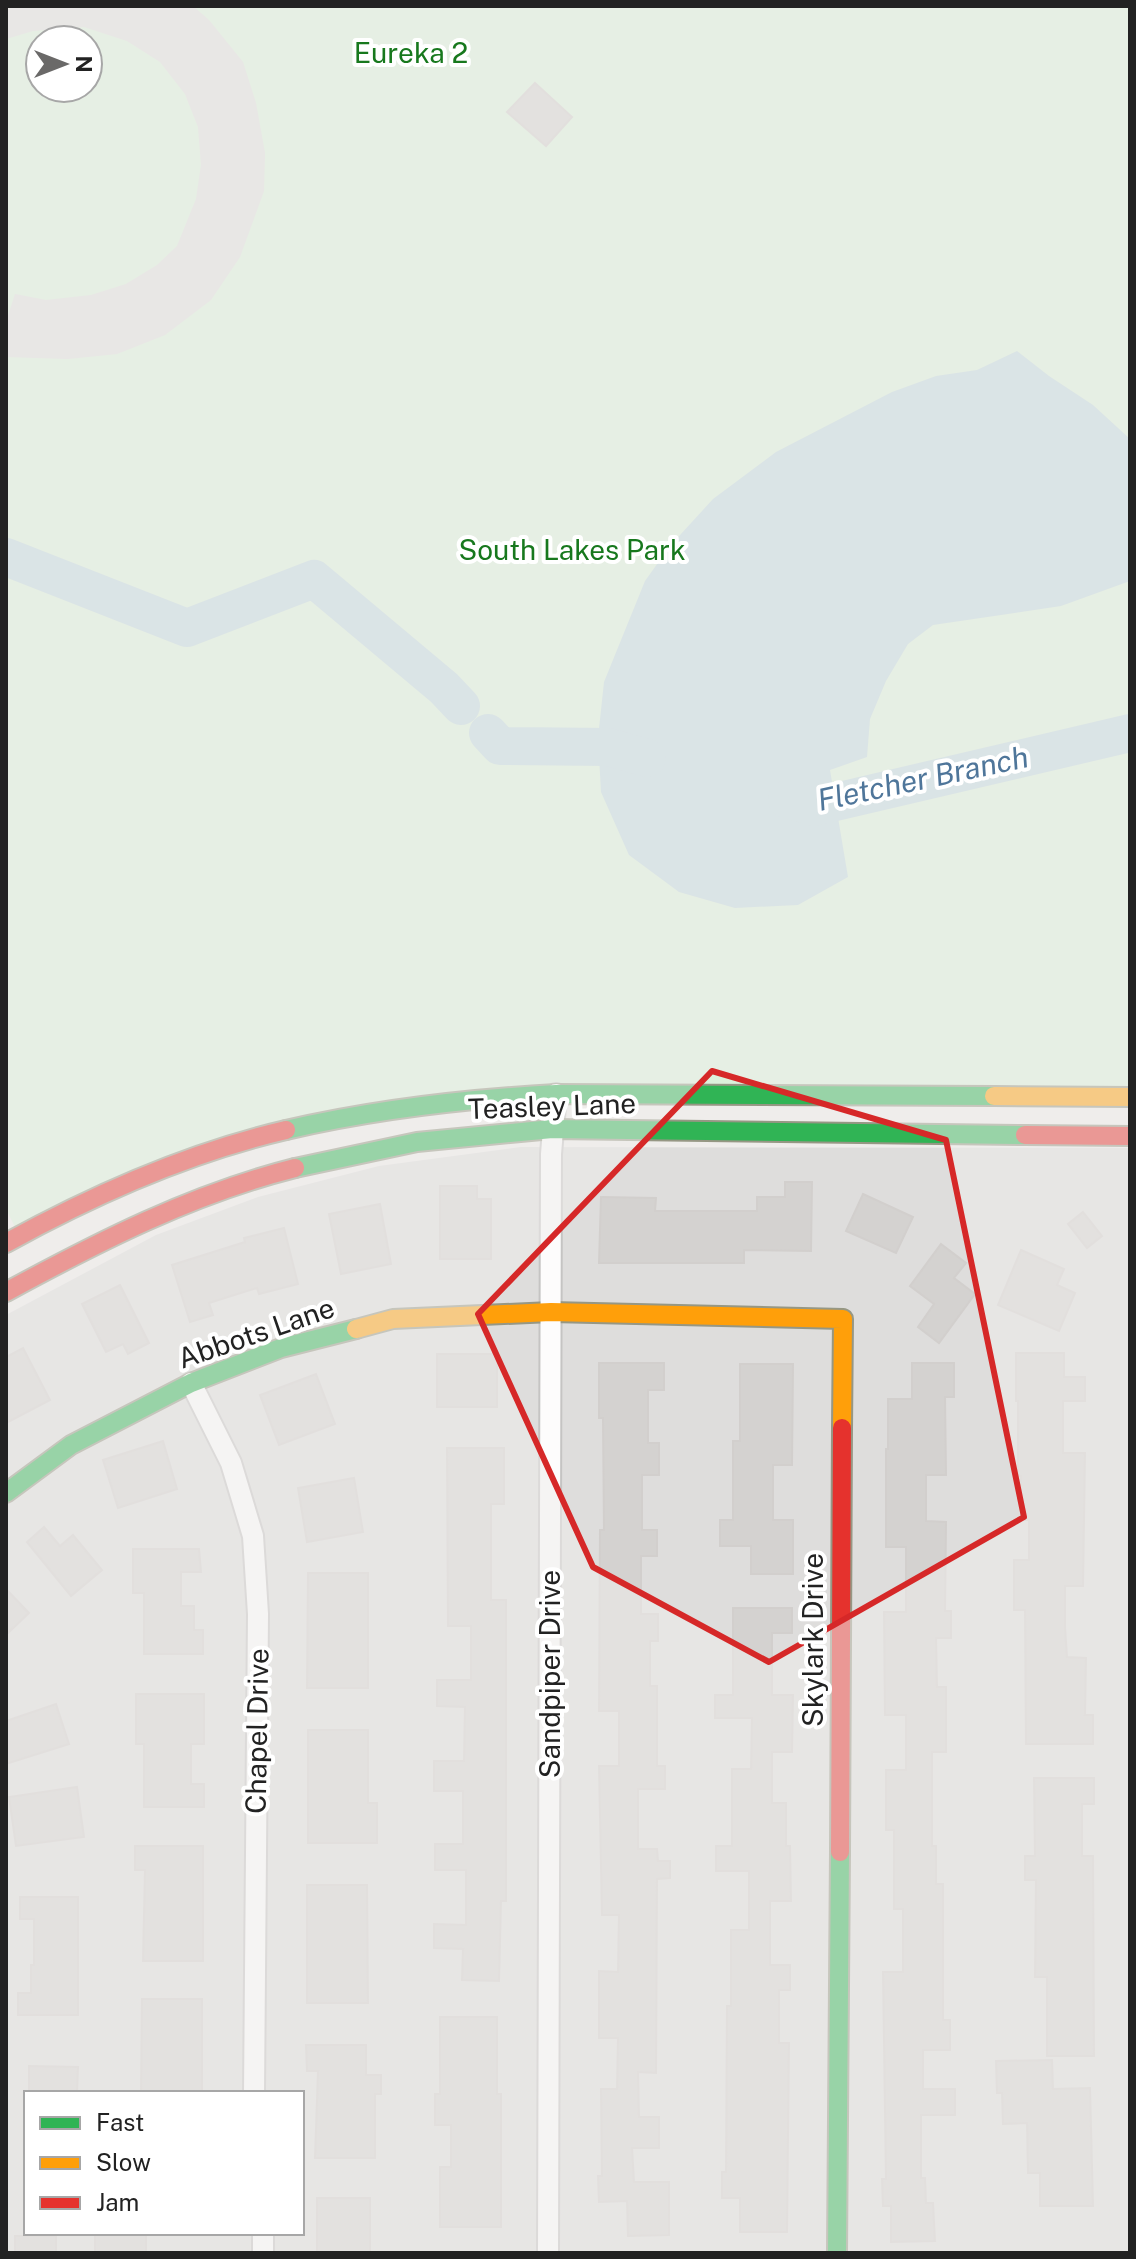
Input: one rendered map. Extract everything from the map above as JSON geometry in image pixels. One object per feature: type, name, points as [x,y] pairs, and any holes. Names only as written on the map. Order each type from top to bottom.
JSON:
[{"type":"main road","name":"Teasley Lane","points":[[6,1243],[39,1223],[174,1163],[284,1132],[397,1107],[486,1096],[556,1094],[1130,1097]]},
{"type":"main road","name":"Teasley Lane","points":[[6,1292],[195,1200],[316,1162],[422,1141],[552,1129],[1130,1136]]},
{"type":"main road","name":"Abbots Lane","points":[[6,1493],[71,1445],[191,1383],[281,1348],[393,1319],[551,1312]]},
{"type":"main road","name":"Skylark Drive","points":[[551,1312],[843,1319],[837,2253]]},
{"type":"street","name":"Sandpiper Drive","points":[[548,2253],[552,1129],[556,1094]]},
{"type":"street","name":"Chapel Drive","points":[[191,1383],[231,1463],[253,1536],[258,1614],[254,2091]]},
{"type":"highlighted area","points":[[712,1071],[946,1140],[1024,1517],[769,1662],[593,1567],[478,1314]]},
{"type":"shaded area","points":[[6,6],[193,6],[209,20],[243,62],[256,103],[265,153],[264,191],[240,257],[211,300],[165,335],[117,354],[68,359],[6,357],[6,322],[15,294],[46,300],[91,295],[126,284],[157,265],[177,246],[196,199],[201,165],[198,127],[185,94],[160,62],[127,41],[104,34],[104,24],[24,24],[24,34],[6,39]]},
{"type":"shaded area","points":[[521,1147],[1130,1148],[1130,2253],[6,2253],[6,1315],[156,1235],[258,1197],[379,1166]]},
{"type":"green space","name":"South Lakes Park","points":[[6,6],[1130,6],[1130,1094],[556,1095],[351,1116],[174,1163],[19,1235],[6,1209]]},
{"type":"water","points":[[1017,351],[1093,405],[1130,439],[1130,581],[1061,606],[933,625],[908,644],[886,681],[870,719],[867,757],[830,770],[848,877],[798,905],[735,908],[679,892],[629,855],[601,792],[598,738],[604,682],[645,581],[670,546],[713,499],[776,452],[892,392],[936,376],[977,370]]},
{"type":"building","points":[[535,83],[572,117],[546,146],[507,112]]},
{"type":"building","points":[[785,1182],[812,1182],[811,1251],[744,1250],[744,1263],[599,1263],[601,1197],[656,1198],[655,1211],[757,1211],[757,1197],[785,1197]]},
{"type":"building","points":[[440,1186],[477,1186],[477,1199],[491,1199],[491,1259],[440,1259]]},
{"type":"building","points":[[863,1194],[913,1217],[896,1253],[846,1231]]},
{"type":"building","points":[[380,1204],[391,1264],[341,1274],[329,1214]]},
{"type":"building","points":[[1083,1212],[1102,1236],[1087,1248],[1068,1224]]},
{"type":"building","points":[[284,1228],[298,1284],[259,1294],[257,1288],[209,1303],[213,1315],[190,1322],[172,1265],[245,1242],[244,1238]]},
{"type":"building","points":[[941,1244],[966,1263],[954,1278],[975,1294],[939,1343],[918,1327],[934,1304],[910,1286]]},
{"type":"building","points":[[1021,1250],[1064,1269],[1057,1285],[1075,1293],[1059,1331],[998,1305]]},
{"type":"building","points":[[120,1285],[149,1343],[128,1354],[123,1344],[106,1352],[82,1304]]},
{"type":"building","points":[[23,1348],[50,1400],[6,1423],[6,1357]]},
{"type":"building","points":[[1016,1353],[1064,1353],[1064,1377],[1085,1377],[1085,1401],[1063,1401],[1063,1453],[1085,1453],[1083,1586],[1065,1586],[1065,1627],[1067,1657],[1086,1658],[1085,1715],[1093,1715],[1093,1744],[1026,1744],[1025,1610],[1014,1610],[1014,1560],[1029,1560],[1029,1520],[1021,1520]]},
{"type":"building","points":[[437,1354],[497,1354],[497,1407],[437,1407]]},
{"type":"building","points":[[599,1363],[664,1363],[664,1390],[648,1390],[648,1443],[659,1443],[659,1475],[642,1475],[642,1530],[657,1530],[657,1556],[641,1556],[641,1614],[658,1614],[658,1641],[650,1641],[650,1686],[657,1686],[657,1766],[665,1766],[665,1789],[638,1789],[638,1849],[657,1849],[658,1861],[670,1861],[670,1878],[657,1879],[656,2073],[638,2072],[639,2117],[659,2117],[659,2148],[632,2148],[634,2182],[669,2182],[669,2235],[628,2236],[627,2201],[599,2202],[598,2176],[602,2176],[601,2089],[617,2089],[618,2038],[599,2038],[599,1971],[618,1972],[619,1915],[602,1915],[599,1766],[619,1766],[619,1711],[599,1711],[600,1530],[604,1530]]},
{"type":"building","points":[[912,1363],[954,1363],[954,1397],[945,1397],[946,1475],[926,1475],[926,1521],[946,1522],[945,1611],[951,1611],[951,1638],[936,1638],[937,1687],[946,1687],[946,1752],[932,1752],[932,1846],[936,1846],[936,1884],[943,1884],[943,2020],[950,2020],[950,2050],[923,2050],[923,2089],[955,2089],[955,2115],[921,2115],[921,2178],[925,2178],[926,2203],[933,2203],[935,2241],[891,2242],[891,2206],[883,2206],[882,2179],[886,2179],[883,1972],[903,1972],[903,1909],[894,1909],[894,1830],[886,1830],[886,1770],[906,1770],[906,1715],[885,1715],[884,1612],[906,1612],[906,1547],[886,1547],[886,1449],[888,1399],[912,1399]]},
{"type":"building","points":[[740,1364],[793,1364],[792,1465],[773,1465],[773,1520],[793,1520],[793,1574],[751,1574],[751,1546],[720,1546],[720,1520],[733,1520],[733,1441],[740,1441]]},
{"type":"building","points":[[316,1374],[335,1424],[279,1445],[260,1395]]},
{"type":"building","points":[[163,1441],[177,1489],[118,1508],[103,1460]]},
{"type":"building","points":[[447,1448],[504,1448],[504,1504],[491,1504],[491,1600],[506,1600],[506,1901],[501,1901],[499,1981],[462,1980],[463,1949],[434,1948],[434,1924],[466,1925],[466,1870],[435,1870],[435,1844],[463,1844],[463,1791],[434,1791],[434,1761],[464,1761],[465,1707],[437,1706],[437,1680],[471,1680],[471,1626],[448,1626]]},
{"type":"building","points":[[354,1478],[363,1532],[307,1542],[298,1488]]},
{"type":"building","points":[[44,1527],[60,1546],[73,1535],[102,1570],[71,1596],[27,1542]]},
{"type":"building","points":[[133,1549],[199,1549],[201,1572],[181,1572],[181,1606],[194,1606],[194,1630],[203,1630],[203,1654],[144,1654],[144,1593],[133,1593]]},
{"type":"building","points":[[308,1573],[368,1573],[368,1688],[307,1688]]},
{"type":"building","points":[[6,1589],[29,1613],[6,1635]]},
{"type":"building","points":[[733,1608],[792,1608],[792,1633],[772,1633],[772,1695],[793,1695],[792,1752],[772,1752],[772,1803],[786,1803],[791,1901],[770,1901],[770,1965],[790,1965],[790,1990],[779,1990],[779,2043],[789,2043],[787,2232],[740,2232],[740,2198],[722,2198],[722,2172],[726,2172],[727,2006],[731,2006],[731,1930],[749,1930],[749,1871],[716,1871],[716,1846],[732,1846],[732,1769],[751,1769],[752,1718],[715,1718],[715,1695],[733,1695]]},
{"type":"building","points":[[136,1694],[204,1694],[204,1744],[191,1744],[191,1784],[204,1784],[204,1807],[144,1807],[144,1744],[136,1744]]},
{"type":"building","points":[[56,1704],[69,1744],[6,1764],[6,1721]]},
{"type":"building","points":[[308,1730],[368,1730],[368,1803],[377,1803],[377,1843],[308,1843]]},
{"type":"building","points":[[1034,1778],[1094,1778],[1094,1804],[1082,1804],[1082,1856],[1093,1856],[1094,2056],[1047,2056],[1047,1977],[1035,1977],[1036,1880],[1025,1880],[1025,1856],[1035,1856]]},
{"type":"building","points":[[77,1787],[84,1837],[16,1846],[9,1797]]},
{"type":"building","points":[[135,1846],[203,1846],[203,1961],[143,1961],[145,1870],[135,1870]]},
{"type":"building","points":[[307,1885],[367,1885],[368,2003],[307,2003]]},
{"type":"building","points":[[20,1897],[78,1897],[78,2015],[18,2015],[18,1993],[31,1993],[31,1965],[34,1965],[34,1919],[20,1919]]},
{"type":"building","points":[[142,1999],[202,1999],[202,2091],[141,2091]]},
{"type":"building","points":[[440,2017],[497,2017],[497,2094],[501,2094],[501,2227],[440,2227],[440,2167],[451,2167],[451,2125],[435,2125],[435,2094],[440,2094]]},
{"type":"building","points":[[306,2045],[366,2045],[366,2075],[381,2075],[381,2094],[375,2094],[375,2158],[315,2158],[318,2071],[307,2071]]},
{"type":"building","points":[[1052,2060],[1053,2089],[1090,2088],[1093,2206],[1040,2206],[1040,2173],[1028,2173],[1027,2123],[1003,2124],[1002,2093],[997,2093],[996,2061]]},
{"type":"building","points":[[29,2066],[78,2067],[77,2091],[29,2091]]},
{"type":"building","points":[[317,2198],[370,2198],[370,2252],[317,2252]]},
{"type":"building","points":[[95,2235],[146,2235],[146,2253],[95,2253]]},
{"type":"building","points":[[15,2236],[56,2236],[56,2253],[15,2253]]},
{"type":"waterway","name":"Fletcher Branch","points":[[6,557],[187,628],[314,579],[444,688],[461,706]]},
{"type":"waterway","name":"Fletcher Branch","points":[[488,733],[500,746],[608,747],[647,758]]},
{"type":"waterway","name":"Fletcher Branch","points":[[787,799],[814,807],[1130,733]]},
{"type":"traffic: fast","points":[[286,1130],[420,1106],[556,1094],[994,1096]]},
{"type":"traffic: fast","points":[[295,1168],[417,1142],[552,1129],[1025,1135]]},
{"type":"traffic: fast","points":[[6,1493],[71,1445],[191,1383],[281,1348],[356,1329]]},
{"type":"traffic: fast","points":[[837,2253],[840,1852]]},
{"type":"traffic: slow","points":[[994,1096],[1130,1097]]},
{"type":"traffic: slow","points":[[356,1329],[393,1319],[551,1312],[843,1319],[842,1428]]},
{"type":"traffic: jam","points":[[6,1243],[142,1177],[213,1150],[286,1130]]},
{"type":"traffic: jam","points":[[1025,1135],[1130,1136]]},
{"type":"traffic: jam","points":[[6,1292],[75,1255],[183,1205],[295,1168]]},
{"type":"traffic: jam","points":[[840,1852],[842,1428]]},
{"type":"park label","name":"Eureka 2","points":[[411,53]]}]
